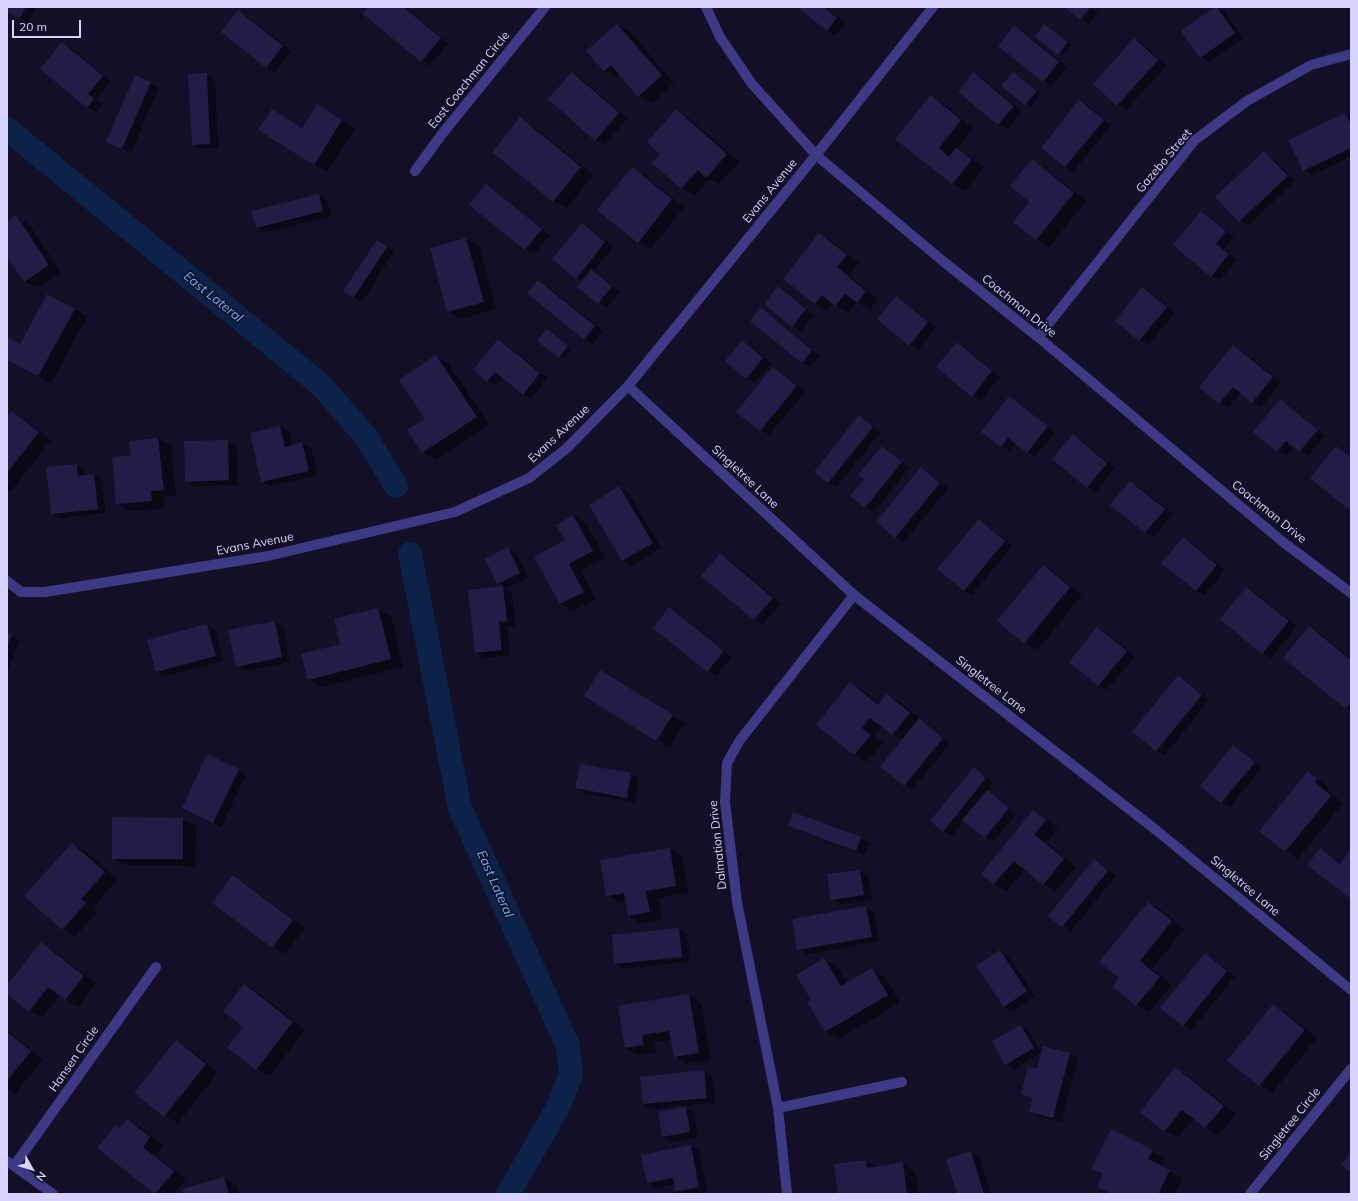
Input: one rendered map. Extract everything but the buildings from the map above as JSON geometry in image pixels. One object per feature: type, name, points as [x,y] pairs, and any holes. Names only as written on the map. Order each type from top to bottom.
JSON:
[{"type":"street","name":"East Coachman Circle","points":[[415,171],[442,134],[545,7]]},
{"type":"street","name":"Coachman Drive","points":[[706,7],[720,37],[752,84],[816,155],[944,262],[1038,337],[1283,542],[1351,593]]},
{"type":"street","name":"Evans Avenue","points":[[7,581],[21,592],[45,592],[268,556],[455,512],[529,478],[567,448],[628,386],[816,155],[933,7]]},
{"type":"street","name":"Gazebo Street","points":[[1038,337],[1195,140],[1247,101],[1311,65],[1351,54]]},
{"type":"street","name":"Singletree Lane","points":[[628,386],[854,594],[1156,830],[1351,990]]},
{"type":"street","name":"Dalmation Drive","points":[[787,1194],[778,1108],[737,902],[725,802],[727,763],[740,740],[854,594]]},
{"type":"street","name":"Hansen Circle","points":[[11,1163],[156,966]]},
{"type":"street","name":"Singletree Circle","points":[[1250,1194],[1351,1070]]},
{"type":"street","points":[[778,1108],[902,1082]]},
{"type":"street","points":[[11,1163],[53,1194]]},
{"type":"waterway","name":"East Lateral","points":[[7,129],[321,385],[366,437],[396,486]]},
{"type":"waterway","name":"East Lateral","points":[[410,554],[460,808],[568,1046],[571,1074],[557,1109],[508,1194]]}]
